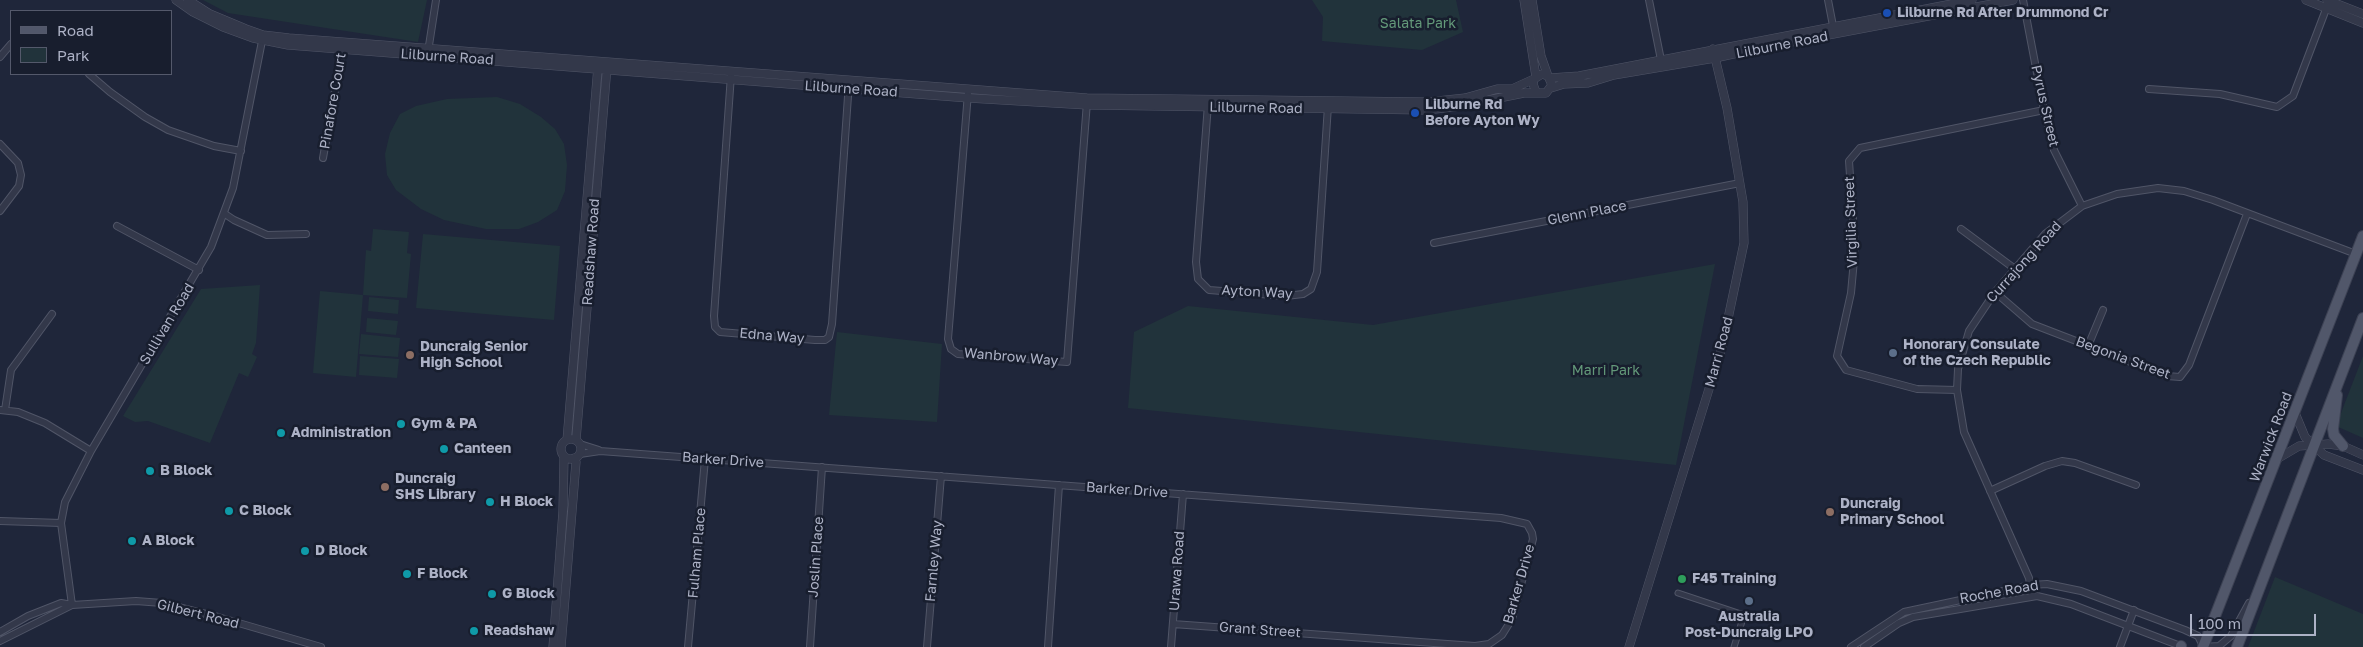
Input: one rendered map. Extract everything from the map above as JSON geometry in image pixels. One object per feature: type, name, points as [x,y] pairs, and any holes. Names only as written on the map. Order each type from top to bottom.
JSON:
[{"type":"main road","name":"Warwick Road","points":[[2203,647],[2363,236]]},
{"type":"main road","points":[[2237,647],[2363,318]]},
{"type":"main road","points":[[2337,384],[2333,430],[2334,435],[2343,446]]},
{"type":"street","name":"Lilburne Road","points":[[176,0],[212,22],[263,38],[343,47],[968,94],[1087,102],[1438,109],[1536,92]]},
{"type":"street","name":"Lilburne Road","points":[[188,0],[263,38]]},
{"type":"street","points":[[428,52],[436,0]]},
{"type":"street","points":[[1524,0],[1535,78],[1533,87],[1536,92],[1546,94],[1551,88],[1541,56],[1532,0]]},
{"type":"street","points":[[1649,0],[1661,64]]},
{"type":"street","points":[[1828,0],[1834,30]]},
{"type":"street","name":"Lilburne Road","points":[[1549,77],[1579,76],[1716,58],[1972,0]]},
{"type":"street","name":"Lilburne Road","points":[[1551,88],[1564,84],[1588,83],[1713,49],[2013,0]]},
{"type":"street","name":"Pyrus Street","points":[[2023,0],[2044,110],[2054,150],[2082,206]]},
{"type":"street","points":[[2306,0],[2328,3],[2363,14]]},
{"type":"street","points":[[2328,3],[2363,23]]},
{"type":"street","points":[[2149,89],[2220,94],[2277,108],[2293,96],[2328,3]]},
{"type":"street","name":"Sullivan Road","points":[[72,605],[61,523],[65,502],[90,451],[199,270],[225,214],[241,151],[263,38]]},
{"type":"street","points":[[0,57],[10,45]]},
{"type":"street","name":"Pinafore Court","points":[[323,158],[343,47]]},
{"type":"street","name":"Marri Road","points":[[1629,647],[1722,347],[1744,243],[1743,202],[1740,183],[1727,108],[1713,49]]},
{"type":"street","name":"Readshaw Road","points":[[564,456],[562,447],[567,440],[598,66]]},
{"type":"street","name":"Readshaw Road","points":[[577,456],[607,67]]},
{"type":"street","points":[[1535,78],[1542,74],[1549,77]]},
{"type":"street","points":[[90,75],[145,117],[168,130],[214,146],[241,151]]},
{"type":"street","name":"Edna Way","points":[[731,77],[715,327],[720,332],[815,340],[825,340],[829,337],[832,324],[849,85]]},
{"type":"street","name":"Lilburne Road","points":[[1328,106],[1452,100],[1497,89],[1518,88],[1535,78]]},
{"type":"street","name":"Wanbrow Way","points":[[968,94],[948,339],[951,348],[958,354],[1067,362],[1087,102]]},
{"type":"street","name":"Ayton Way","points":[[1208,104],[1196,262],[1198,279],[1209,290],[1286,296],[1303,294],[1311,289],[1316,272],[1328,106]]},
{"type":"street","name":"Virgilia Street","points":[[1956,390],[1917,389],[1846,370],[1838,356],[1852,293],[1855,249],[1850,161],[1860,148],[2044,110]]},
{"type":"street","points":[[0,144],[18,163],[22,175],[19,186],[0,211]]},
{"type":"street","name":"Glenn Place","points":[[1434,243],[1740,183]]},
{"type":"street","name":"Currajong Road","points":[[2032,596],[2030,585],[1964,432],[1956,390],[1958,369],[1969,330],[1995,292],[2045,234],[2082,206],[2117,194],[2158,188],[2184,191],[2356,254]]},
{"type":"street","points":[[225,214],[267,235],[306,234]]},
{"type":"street","name":"Begonia Street","points":[[1995,292],[2032,324],[2167,376],[2180,377],[2189,365],[2247,214]]},
{"type":"street","points":[[117,226],[199,270]]},
{"type":"street","points":[[1961,229],[2015,269]]},
{"type":"street","points":[[2088,346],[2103,310]]},
{"type":"street","points":[[52,314],[11,370],[3,410],[18,412],[45,423],[90,451]]},
{"type":"street","points":[[2295,413],[2305,437],[2324,455],[2363,470]]},
{"type":"street","points":[[567,440],[578,442]]},
{"type":"street","name":"Barker Drive","points":[[578,442],[600,451]]},
{"type":"street","points":[[2277,459],[2299,446],[2328,444],[2343,446],[2363,455]]},
{"type":"street","name":"Barker Drive","points":[[577,456],[600,451],[1501,518],[1523,522],[1530,528],[1533,539],[1512,619],[1502,635],[1495,641]]},
{"type":"street","points":[[553,647],[564,503],[564,456],[577,456],[561,647]]},
{"type":"street","name":"Fulham Place","points":[[688,647],[705,459]]},
{"type":"street","points":[[1990,490],[2045,466],[2062,461],[2075,463],[2136,485]]},
{"type":"street","name":"Joslin Place","points":[[810,647],[822,467]]},
{"type":"street","name":"Farnley Way","points":[[928,647],[941,476]]},
{"type":"street","points":[[1048,647],[1059,485]]},
{"type":"street","name":"Urawa Road","points":[[1171,647],[1183,494]]},
{"type":"street","points":[[0,521],[61,523]]},
{"type":"street","name":"Roche Road","points":[[1851,647],[1904,612],[2030,585],[2070,587],[2198,636],[2203,647]]},
{"type":"street","points":[[2203,647],[2218,646],[2232,636],[2261,585]]},
{"type":"street","points":[[1678,593],[1744,615],[1734,647]]},
{"type":"street","name":"Roche Road","points":[[1864,647],[1899,623],[1913,617],[2032,596],[2071,604],[2182,647]]},
{"type":"street","name":"Gilbert Road","points":[[0,632],[61,603],[72,605],[105,601],[162,603],[321,647]]},
{"type":"street","name":"Gilbert Road","points":[[0,641],[72,605]]},
{"type":"street","points":[[2120,647],[2134,610]]},
{"type":"street","name":"Grant Street","points":[[1173,624],[1475,646],[1495,641]]},
{"type":"green space","points":[[203,0],[427,0],[418,42],[228,13]]},
{"type":"green space","name":"Salata Park","points":[[1312,0],[1456,0],[1463,32],[1422,50],[1322,41],[1323,17]]},
{"type":"green space","points":[[497,97],[520,104],[541,117],[555,129],[564,144],[567,165],[565,191],[557,210],[538,222],[519,229],[486,229],[444,220],[421,209],[396,190],[387,175],[385,154],[390,133],[400,114],[416,106],[447,99]]},
{"type":"green space","points":[[373,229],[409,232],[407,253],[411,254],[407,298],[363,295],[366,250],[371,251]]},
{"type":"green space","points":[[423,234],[560,246],[554,320],[416,308]]},
{"type":"green space","name":"Marri Park","points":[[1715,264],[1676,465],[1128,408],[1134,332],[1188,306],[1373,325]]},
{"type":"green space","points":[[260,285],[256,343],[252,354],[257,357],[248,377],[239,373],[210,443],[148,421],[135,422],[123,416],[201,289]]},
{"type":"green space","points":[[320,291],[363,295],[356,377],[313,373]]},
{"type":"green space","points":[[369,297],[399,300],[398,314],[368,311]]},
{"type":"green space","points":[[367,318],[398,321],[396,335],[366,332]]},
{"type":"green space","points":[[837,332],[942,344],[937,422],[829,415]]},
{"type":"green space","points":[[361,334],[400,338],[398,357],[359,354]]},
{"type":"green space","points":[[360,356],[399,359],[397,378],[359,375]]},
{"type":"green space","points":[[2363,356],[2363,438],[2336,426]]},
{"type":"green space","points":[[2275,577],[2363,614],[2363,647],[2248,647]]},
{"type":"place","name":"Lilburne Rd After Drummond Cr","points":[[1887,13]]},
{"type":"place","name":"Lilburne Rd Before Ayton Wy","points":[[1415,113]]},
{"type":"place","name":"Honorary Consulate of the Czech Republic","points":[[1893,353]]},
{"type":"place","name":"Duncraig Senior High School","points":[[410,355]]},
{"type":"place","name":"Gym & PA","points":[[401,424]]},
{"type":"place","name":"Administration","points":[[281,433]]},
{"type":"place","name":"Canteen","points":[[444,449]]},
{"type":"place","name":"B Block","points":[[150,471]]},
{"type":"place","name":"Duncraig SHS Library","points":[[385,487]]},
{"type":"place","name":"H Block","points":[[490,502]]},
{"type":"place","name":"C Block","points":[[229,511]]},
{"type":"place","name":"Duncraig Primary School","points":[[1830,512]]},
{"type":"place","name":"A Block","points":[[132,541]]},
{"type":"place","name":"D Block","points":[[305,551]]},
{"type":"place","name":"F Block","points":[[407,574]]},
{"type":"place","name":"F45 Training","points":[[1682,579]]},
{"type":"place","name":"G Block","points":[[492,594]]},
{"type":"place","name":"Australia Post-Duncraig LPO","points":[[1749,601]]},
{"type":"place","name":"Readshaw","points":[[474,631]]}]
